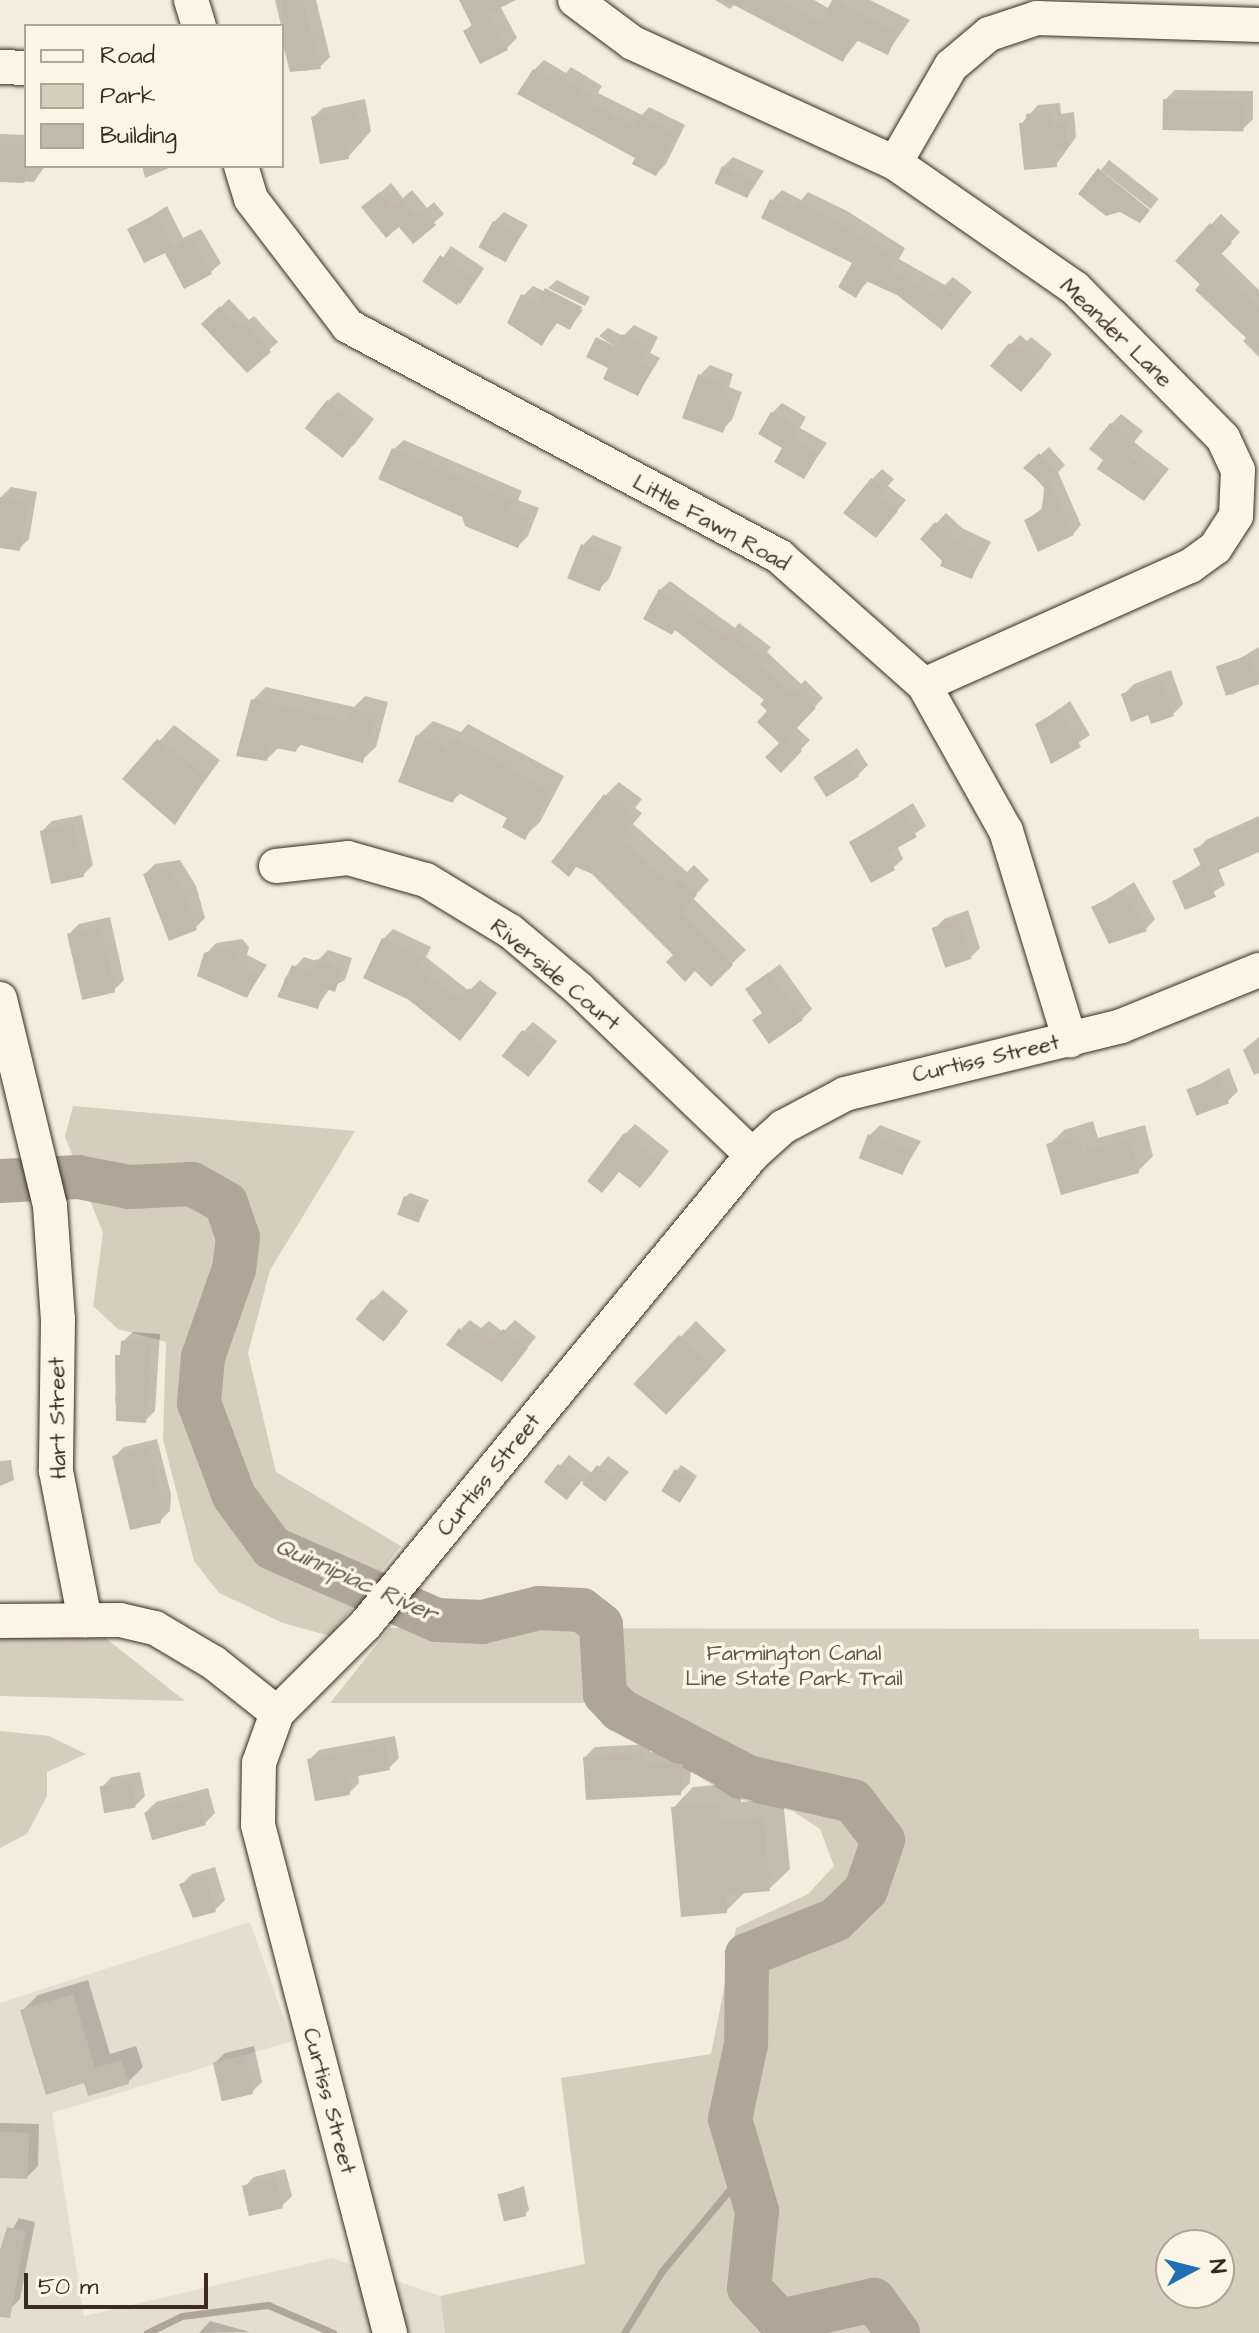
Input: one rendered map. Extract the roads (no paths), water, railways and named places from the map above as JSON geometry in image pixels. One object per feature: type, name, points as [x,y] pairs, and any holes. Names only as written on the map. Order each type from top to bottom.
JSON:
[{"type":"street","points":[[191,0],[198,24]]},
{"type":"street","name":"Meander Lane","points":[[575,0],[633,43],[895,163],[1075,288],[1223,438],[1238,470],[1236,516],[1215,548],[1190,566],[924,685]]},
{"type":"street","points":[[895,163],[951,66],[989,34],[1037,18],[1259,25]]},
{"type":"street","points":[[0,67],[24,68]]},
{"type":"street","name":"Little Fawn Road","points":[[242,168],[251,199],[348,326],[780,557],[924,685],[1006,831],[1070,1040]]},
{"type":"street","name":"Riverside Court","points":[[276,866],[348,858],[426,880],[510,931],[579,989],[752,1155]]},
{"type":"street","name":"Curtiss Street","points":[[390,2333],[258,1825],[257,1773],[277,1713],[366,1624],[752,1155],[783,1127],[845,1094],[1121,1026],[1259,970]]},
{"type":"street","name":"Hart Street","points":[[0,999],[40,1150],[50,1206],[58,1319],[56,1471],[85,1620]]},
{"type":"street","points":[[0,1621],[85,1620],[155,1628],[214,1663],[277,1713]]},
{"type":"waterway","name":"Quinnipiac River","points":[[0,1181],[78,1177],[130,1187],[192,1184],[226,1203],[238,1237],[234,1269],[203,1357],[199,1403],[234,1496],[272,1548],[437,1620],[482,1622],[539,1608],[582,1610],[601,1625],[605,1694],[620,1710],[748,1777],[853,1801],[883,1840],[866,1890],[835,1920],[747,1955],[746,2044],[730,2119],[757,2211],[749,2288],[780,2321],[874,2300],[898,2333]]},
{"type":"waterway","points":[[624,2333],[662,2271],[745,2171]]},
{"type":"waterway","points":[[147,2333],[182,2316],[268,2305],[333,2333]]},
{"type":"park label","name":"Farmington Canal Line State Park Trail","points":[[794,1666]]}]
